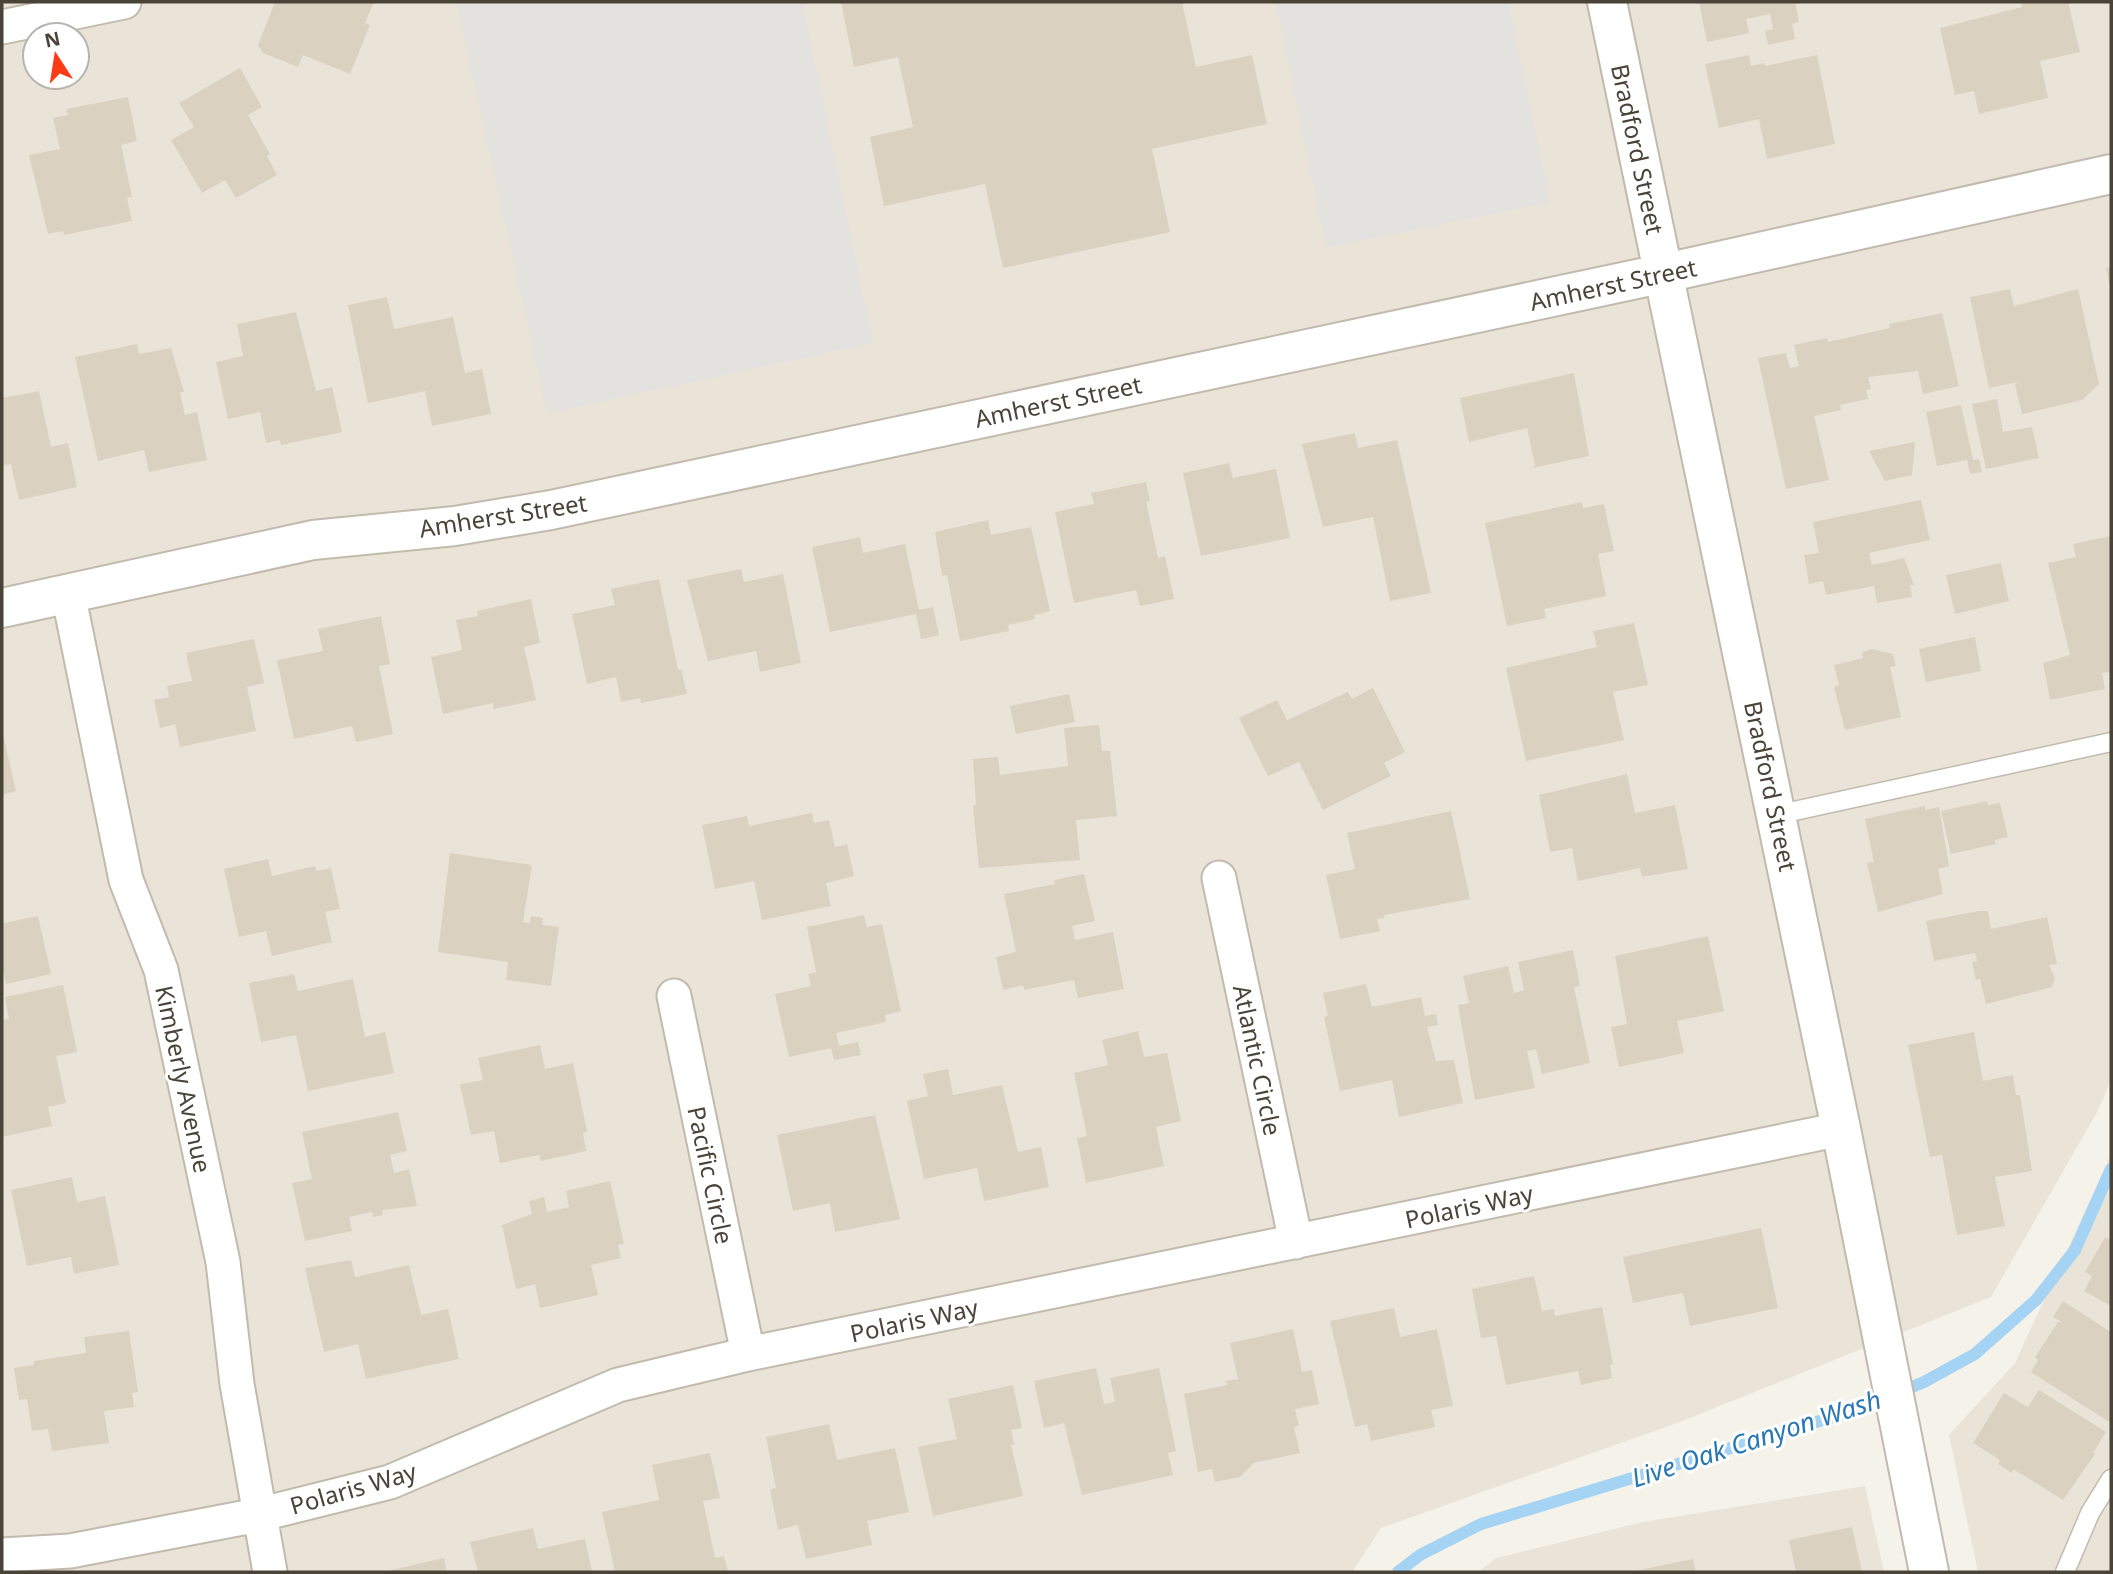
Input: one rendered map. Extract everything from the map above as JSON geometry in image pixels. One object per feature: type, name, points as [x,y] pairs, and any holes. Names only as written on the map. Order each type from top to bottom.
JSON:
[{"type":"street","points":[[2,27],[124,2]]},
{"type":"street","name":"Bradford Street","points":[[1607,2],[1841,1129],[1929,1572]]},
{"type":"street","name":"Amherst Street","points":[[2,608],[313,540],[455,526],[551,510],[727,470],[1665,273],[2111,174]]},
{"type":"street","name":"Kimberly Avenue","points":[[68,593],[126,880],[161,970],[223,1262],[237,1384],[270,1572]]},
{"type":"street","name":"Atlantic Circle","points":[[1219,878],[1296,1242]]},
{"type":"street","name":"Pacific Circle","points":[[674,996],[748,1354]]},
{"type":"street","name":"Polaris Way","points":[[2,1555],[70,1551],[258,1515],[390,1482],[618,1385],[748,1354],[1841,1129]]},
{"type":"lane","points":[[1776,815],[2111,742]]},
{"type":"lane","points":[[2065,1572],[2090,1513],[2111,1479]]},
{"type":"shaded area","points":[[2,2],[2111,2],[2111,1081],[2097,1112],[1991,1297],[1677,1423],[1381,1528],[1352,1572],[2,1572]]},
{"type":"shaded area","points":[[456,2],[802,2],[873,343],[547,413]]},
{"type":"shaded area","points":[[1276,2],[1508,2],[1550,202],[1326,248]]},
{"type":"shaded area","points":[[2111,1155],[2111,1572],[1978,1572],[1949,1435],[2015,1363]]},
{"type":"shaded area","points":[[1865,1486],[1884,1572],[1478,1572],[1496,1558],[1643,1522]]},
{"type":"building","points":[[275,2],[374,2],[365,23],[370,25],[350,74],[303,55],[298,67],[263,53],[258,45]]},
{"type":"building","points":[[841,2],[1182,2],[1196,67],[1252,55],[1267,124],[1152,149],[1170,232],[1003,268],[985,184],[884,206],[870,137],[913,127],[898,57],[854,67]]},
{"type":"building","points":[[1699,2],[1795,2],[1799,22],[1792,24],[1795,39],[1768,45],[1765,31],[1773,29],[1770,14],[1746,19],[1749,33],[1707,42]]},
{"type":"building","points":[[2021,2],[2068,2],[2080,52],[2040,61],[2048,98],[1979,114],[1974,91],[1955,95],[1940,28],[2022,7]]},
{"type":"building","points":[[1749,55],[1751,66],[1764,63],[1765,66],[1817,55],[1835,144],[1767,159],[1759,119],[1719,128],[1705,64]]},
{"type":"building","points":[[240,68],[262,107],[248,115],[270,154],[267,156],[277,175],[236,198],[225,180],[202,193],[171,140],[194,127],[179,103]]},
{"type":"building","points":[[128,97],[137,141],[121,145],[132,197],[127,198],[132,221],[64,235],[63,231],[48,234],[29,155],[60,149],[53,118],[68,115],[66,109]]},
{"type":"building","points":[[2111,267],[2111,287],[2110,287],[2106,268]]},
{"type":"building","points":[[2010,289],[2014,306],[2078,289],[2099,384],[2082,400],[2022,414],[2015,385],[2018,382],[1989,388],[1970,297]]},
{"type":"building","points":[[387,297],[394,329],[453,317],[465,373],[482,369],[491,414],[432,426],[425,391],[368,403],[348,305]]},
{"type":"building","points":[[296,312],[316,391],[332,387],[342,432],[281,445],[280,440],[266,443],[260,412],[228,419],[216,362],[243,356],[237,324]]},
{"type":"building","points":[[1942,313],[1959,386],[1923,394],[1918,371],[1868,377],[1871,389],[1866,390],[1868,399],[1840,405],[1841,410],[1814,416],[1829,480],[1786,489],[1758,358],[1786,353],[1790,368],[1799,366],[1794,345],[1827,338],[1828,342],[1890,328],[1889,324]]},
{"type":"building","points":[[137,344],[139,354],[171,348],[184,392],[180,392],[185,415],[197,412],[207,460],[149,472],[144,450],[98,461],[75,357]]},
{"type":"building","points":[[1574,373],[1589,456],[1532,468],[1535,465],[1527,428],[1469,442],[1460,398]]},
{"type":"building","points":[[39,391],[51,447],[68,443],[77,487],[19,500],[11,464],[2,466],[2,398]]},
{"type":"building","points":[[1997,399],[2003,432],[2032,427],[2039,458],[1986,469],[1972,404]]},
{"type":"building","points":[[1961,405],[1973,460],[1979,459],[1982,472],[1970,474],[1967,460],[1937,466],[1926,412]]},
{"type":"building","points":[[1355,433],[1358,448],[1397,440],[1431,593],[1390,601],[1373,517],[1323,527],[1302,444]]},
{"type":"building","points":[[1915,442],[1912,475],[1885,481],[1869,451]]},
{"type":"building","points":[[1229,463],[1233,478],[1276,469],[1290,538],[1201,556],[1183,473]]},
{"type":"building","points":[[1146,482],[1150,501],[1146,502],[1158,558],[1165,556],[1174,599],[1140,606],[1136,590],[1074,603],[1055,512],[1094,504],[1091,493]]},
{"type":"building","points":[[1921,500],[1930,540],[1869,553],[1872,565],[1904,558],[1914,585],[1910,585],[1912,597],[1877,603],[1874,586],[1826,595],[1823,581],[1809,584],[1804,555],[1819,553],[1813,522]]},
{"type":"building","points":[[1582,502],[1583,508],[1604,504],[1614,551],[1598,554],[1606,596],[1544,609],[1546,618],[1507,626],[1485,523]]},
{"type":"building","points":[[988,520],[991,535],[1031,527],[1050,611],[1034,615],[1035,619],[1008,625],[1009,631],[960,641],[947,575],[942,576],[935,532]]},
{"type":"building","points":[[2110,536],[2111,672],[2102,673],[2105,689],[2050,700],[2043,663],[2070,655],[2048,563],[2076,557],[2073,544]]},
{"type":"building","points":[[860,537],[863,553],[905,544],[919,610],[933,607],[939,635],[921,639],[916,614],[830,632],[812,547]]},
{"type":"building","points":[[2001,563],[2009,601],[1955,614],[1946,575]]},
{"type":"building","points":[[741,569],[744,582],[783,574],[801,663],[760,672],[756,651],[708,661],[687,580]]},
{"type":"building","points":[[659,579],[678,670],[681,669],[687,694],[641,703],[640,698],[621,702],[616,677],[587,684],[572,614],[615,605],[611,589]]},
{"type":"building","points":[[531,599],[540,643],[524,647],[536,700],[494,709],[493,703],[443,714],[431,657],[462,650],[456,620],[478,616],[477,611]]},
{"type":"building","points":[[381,616],[390,664],[379,666],[393,734],[356,742],[352,726],[294,739],[277,660],[323,651],[318,629]]},
{"type":"building","points":[[1634,623],[1648,685],[1613,692],[1624,740],[1526,761],[1506,668],[1597,647],[1593,631]]},
{"type":"building","points":[[1975,637],[1981,671],[1926,682],[1919,649]]},
{"type":"building","points":[[254,639],[264,683],[247,687],[256,731],[180,747],[175,724],[160,728],[154,700],[169,697],[167,686],[192,681],[186,653]]},
{"type":"building","points":[[1872,649],[1893,654],[1896,666],[1890,667],[1901,717],[1845,730],[1834,687],[1839,685],[1834,665],[1863,658],[1862,652]]},
{"type":"building","points":[[1373,688],[1405,752],[1384,763],[1391,776],[1323,810],[1299,762],[1268,776],[1239,718],[1277,700],[1287,720],[1348,692],[1352,699]]},
{"type":"building","points":[[1069,694],[1075,722],[1016,734],[1010,706]]},
{"type":"building","points":[[1099,725],[1102,751],[1110,751],[1117,816],[1076,820],[1080,860],[979,868],[973,806],[976,805],[973,759],[998,757],[1000,775],[1068,766],[1064,728]]},
{"type":"building","points":[[2,730],[16,791],[2,795]]},
{"type":"building","points":[[1627,774],[1635,813],[1675,805],[1688,869],[1642,877],[1640,868],[1578,881],[1572,848],[1550,852],[1539,795]]},
{"type":"building","points":[[1987,801],[1988,805],[2000,803],[2008,837],[1995,840],[1996,844],[1951,854],[1941,811]]},
{"type":"building","points":[[1925,806],[1925,810],[1939,807],[1949,866],[1938,869],[1943,894],[1878,912],[1867,863],[1874,862],[1865,819]]},
{"type":"building","points":[[1451,811],[1470,899],[1384,915],[1385,918],[1377,919],[1380,931],[1340,939],[1326,875],[1355,869],[1347,833]]},
{"type":"building","points":[[812,813],[814,823],[829,820],[835,847],[847,844],[854,876],[826,883],[831,906],[762,920],[754,881],[715,889],[702,825],[747,816],[749,826]]},
{"type":"building","points":[[450,853],[532,865],[523,922],[530,923],[531,916],[543,918],[542,925],[559,927],[551,986],[506,980],[508,962],[438,952]]},
{"type":"building","points":[[268,859],[272,876],[315,866],[316,871],[331,868],[340,909],[325,912],[332,942],[272,956],[266,931],[239,937],[224,869]]},
{"type":"building","points":[[1084,874],[1095,921],[1072,926],[1075,940],[1113,932],[1124,989],[1078,998],[1074,980],[1024,990],[1023,985],[1003,990],[996,957],[1016,952],[1004,894],[1055,884],[1054,880]]},
{"type":"building","points":[[1988,911],[1991,929],[2047,917],[2057,964],[2049,965],[2055,978],[2052,987],[1986,1004],[1980,979],[1976,980],[1972,962],[1977,961],[1975,953],[1934,961],[1926,921]]},
{"type":"building","points":[[864,915],[867,927],[882,924],[901,1011],[885,1015],[886,1022],[836,1033],[839,1046],[858,1042],[861,1055],[834,1060],[831,1048],[789,1057],[775,994],[811,986],[808,974],[816,972],[807,927]]},
{"type":"building","points":[[38,916],[51,974],[6,984],[2,966],[2,917],[4,923]]},
{"type":"building","points":[[1708,936],[1724,1011],[1677,1021],[1684,1053],[1619,1067],[1611,1027],[1627,1024],[1615,956]]},
{"type":"building","points":[[1573,950],[1580,986],[1574,987],[1590,1063],[1542,1074],[1536,1049],[1527,1051],[1535,1088],[1475,1100],[1458,1005],[1469,1003],[1463,976],[1508,966],[1514,993],[1524,990],[1518,962]]},
{"type":"building","points":[[294,974],[298,991],[353,979],[365,1037],[385,1032],[394,1073],[308,1091],[296,1035],[261,1042],[249,983]]},
{"type":"building","points":[[1366,984],[1372,1007],[1421,997],[1425,1016],[1436,1014],[1438,1025],[1427,1027],[1436,1061],[1454,1060],[1463,1103],[1399,1117],[1392,1080],[1340,1091],[1324,1017],[1328,1016],[1323,993]]},
{"type":"building","points":[[63,985],[77,1052],[56,1056],[66,1103],[48,1107],[52,1126],[2,1137],[2,1020],[9,1019],[5,997]]},
{"type":"building","points":[[1138,1031],[1144,1057],[1167,1053],[1181,1121],[1156,1127],[1164,1166],[1086,1183],[1077,1138],[1087,1136],[1074,1073],[1108,1065],[1102,1040]]},
{"type":"building","points":[[1974,1032],[1983,1081],[2013,1075],[2016,1095],[2020,1095],[2032,1171],[1995,1177],[2005,1226],[1957,1235],[1942,1155],[1930,1157],[1908,1045]]},
{"type":"building","points":[[540,1045],[545,1069],[573,1063],[587,1132],[583,1133],[586,1151],[541,1161],[539,1155],[500,1163],[494,1131],[471,1135],[460,1084],[483,1080],[478,1058]]},
{"type":"building","points":[[948,1069],[953,1095],[1002,1085],[1018,1152],[1041,1147],[1049,1187],[984,1201],[977,1168],[924,1179],[907,1101],[928,1096],[923,1074]]},
{"type":"building","points":[[398,1112],[407,1151],[390,1155],[394,1173],[409,1169],[417,1206],[382,1210],[383,1215],[373,1217],[372,1212],[349,1217],[352,1231],[305,1241],[292,1183],[312,1179],[302,1132]]},
{"type":"building","points":[[875,1115],[900,1219],[835,1232],[830,1203],[793,1211],[777,1135]]},
{"type":"building","points":[[72,1177],[77,1202],[105,1196],[119,1265],[74,1274],[71,1257],[27,1266],[11,1190]]},
{"type":"building","points":[[610,1181],[624,1244],[618,1245],[621,1258],[591,1265],[598,1295],[540,1308],[535,1284],[516,1289],[502,1225],[532,1214],[529,1201],[544,1197],[547,1212],[569,1207],[566,1191]]},
{"type":"building","points":[[1761,1228],[1778,1308],[1690,1326],[1683,1293],[1633,1303],[1623,1257]]},
{"type":"building","points":[[2105,1237],[2111,1240],[2111,1306],[2084,1291],[2092,1276],[2085,1272]]},
{"type":"building","points":[[351,1260],[355,1277],[409,1265],[421,1315],[448,1309],[459,1359],[366,1379],[358,1344],[324,1352],[305,1268]]},
{"type":"building","points":[[1534,1276],[1542,1311],[1554,1309],[1555,1316],[1602,1307],[1613,1364],[1610,1365],[1612,1378],[1581,1385],[1578,1371],[1506,1385],[1496,1336],[1481,1338],[1472,1289]]},
{"type":"building","points":[[2063,1301],[2111,1332],[2111,1423],[2031,1372],[2038,1360],[2035,1357],[2058,1322],[2063,1323],[2053,1317]]},
{"type":"building","points":[[1394,1308],[1400,1337],[1437,1329],[1453,1406],[1431,1410],[1435,1427],[1371,1441],[1367,1424],[1355,1427],[1330,1321]]},
{"type":"building","points":[[1293,1329],[1302,1372],[1312,1370],[1319,1404],[1295,1409],[1299,1426],[1294,1427],[1300,1453],[1254,1463],[1240,1477],[1215,1482],[1212,1469],[1198,1472],[1184,1394],[1227,1385],[1226,1381],[1238,1379],[1230,1343]]},
{"type":"building","points":[[129,1331],[138,1392],[132,1393],[134,1407],[104,1411],[109,1443],[52,1451],[48,1429],[32,1431],[27,1399],[19,1400],[14,1368],[34,1365],[34,1361],[86,1353],[84,1337]]},
{"type":"building","points":[[1096,1368],[1104,1404],[1115,1402],[1110,1378],[1159,1368],[1176,1451],[1168,1453],[1173,1475],[1082,1495],[1064,1423],[1044,1428],[1034,1381]]},
{"type":"building","points":[[1013,1385],[1022,1428],[1011,1430],[1014,1444],[1011,1445],[1023,1496],[933,1516],[918,1447],[957,1439],[948,1399]]},
{"type":"building","points":[[2039,1390],[2106,1432],[2093,1453],[2095,1454],[2063,1500],[2013,1469],[2012,1473],[1998,1464],[2000,1460],[1973,1443],[2004,1393],[2028,1407]]},
{"type":"building","points":[[829,1424],[837,1460],[895,1448],[909,1512],[867,1521],[872,1545],[806,1559],[798,1525],[778,1530],[770,1489],[776,1488],[766,1437]]},
{"type":"building","points":[[710,1453],[720,1498],[703,1501],[715,1558],[724,1556],[728,1572],[615,1572],[602,1512],[659,1500],[652,1465]]},
{"type":"building","points":[[1852,1527],[1862,1572],[1796,1572],[1789,1540]]},
{"type":"building","points":[[533,1528],[538,1549],[585,1539],[592,1572],[478,1572],[470,1542]]},
{"type":"building","points":[[444,1558],[447,1572],[387,1572],[387,1571]]},
{"type":"building","points":[[1693,1559],[1696,1572],[1635,1572],[1635,1571]]},
{"type":"waterway","name":"Live Oak Canyon Wash","points":[[1398,1572],[1420,1555],[1481,1524],[1859,1409],[1924,1382],[1975,1354],[2036,1300],[2075,1250],[2111,1169]]}]
